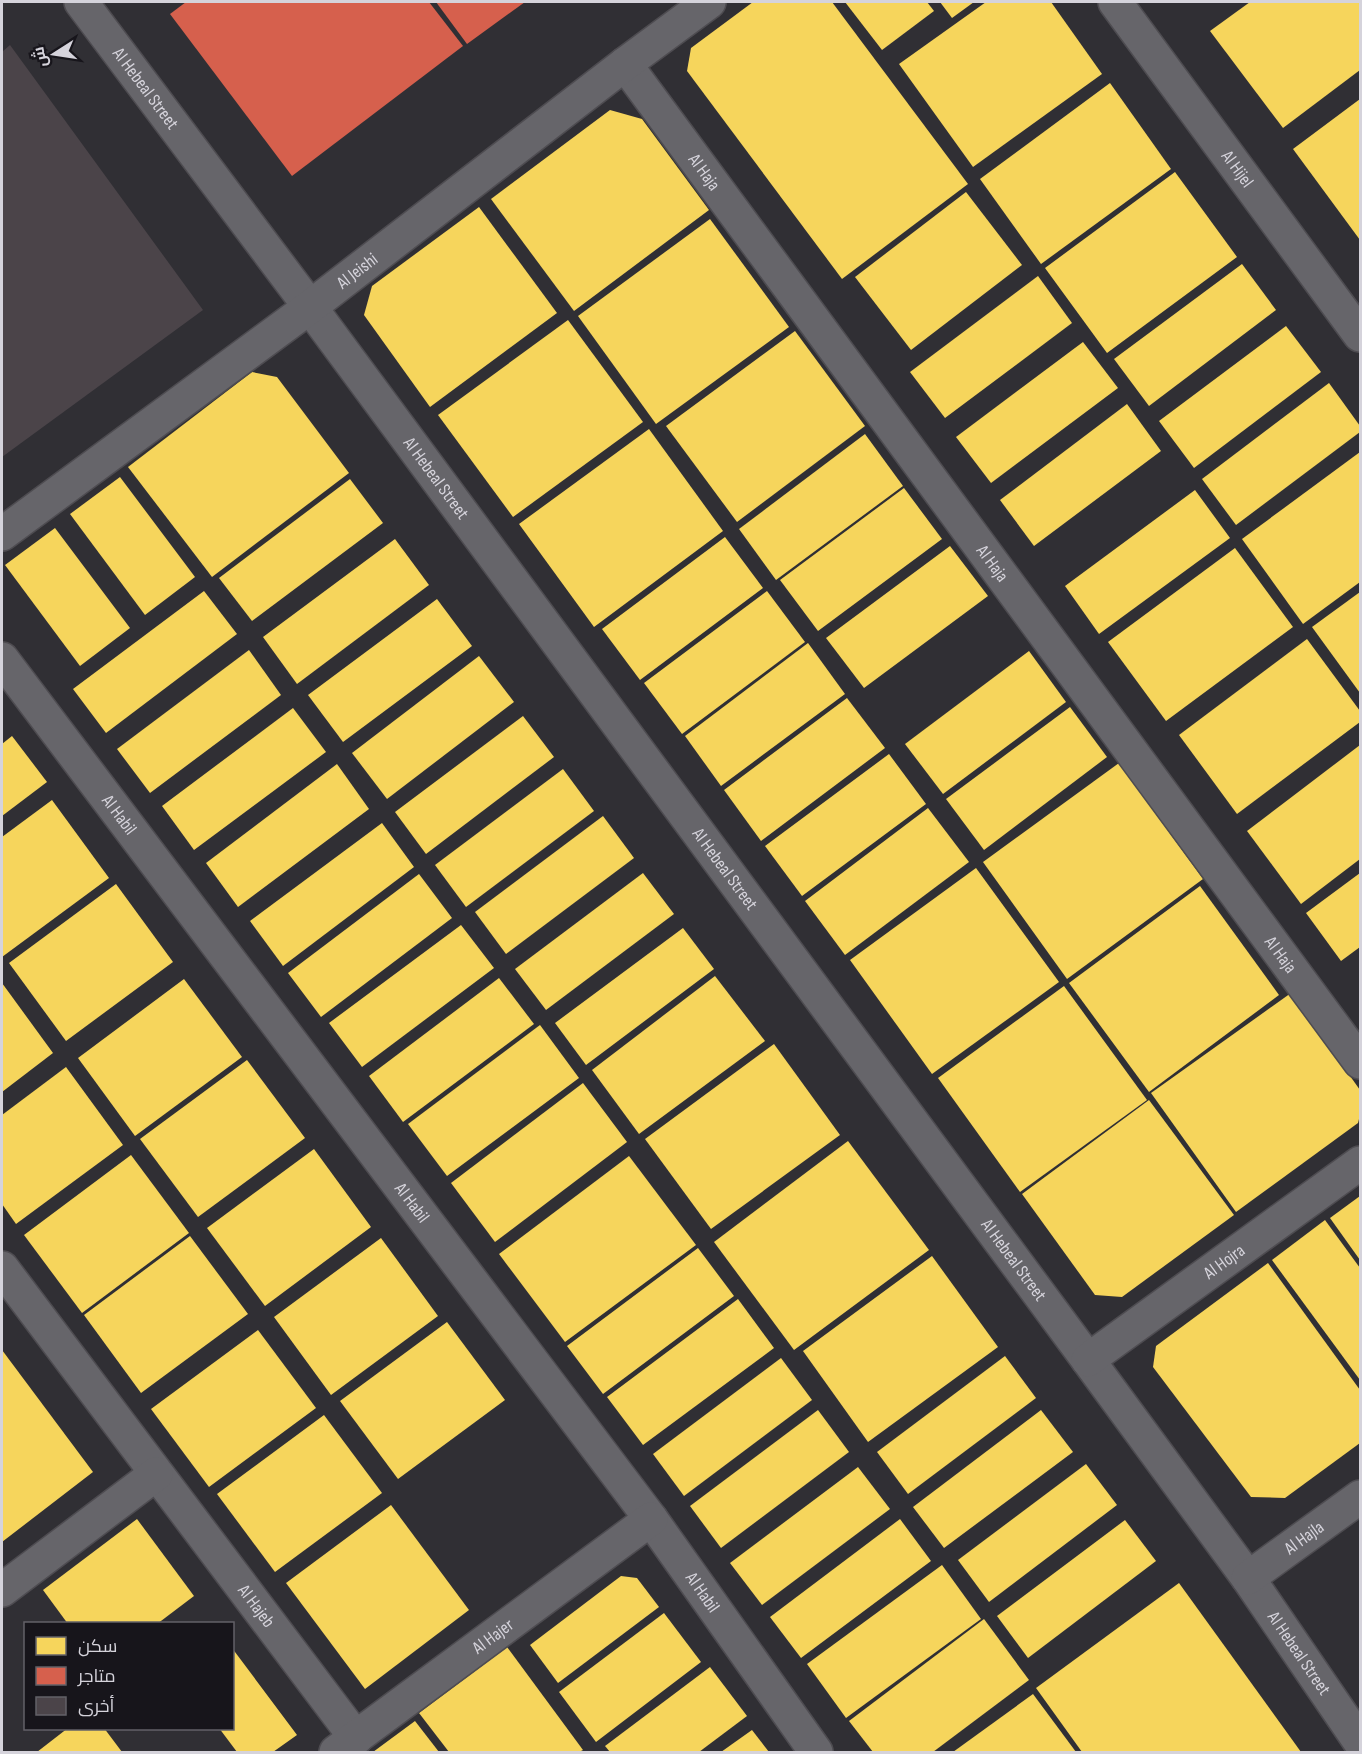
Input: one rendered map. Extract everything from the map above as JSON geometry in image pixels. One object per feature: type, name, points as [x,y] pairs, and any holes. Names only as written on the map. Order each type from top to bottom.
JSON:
[{"type":"street","name":"Al Hebeal Street","points":[[81,2],[310,307],[1088,1360],[1248,1578],[1360,1742]]},
{"type":"street","name":"Al Jeishi","points":[[2,534],[310,307],[709,2]]},
{"type":"street","name":"Al Hijel","points":[[1115,2],[1360,335]]},
{"type":"street","name":"Al Haja","points":[[625,64],[1360,1062]]},
{"type":"street","name":"Al Habil","points":[[2,659],[651,1519],[816,1752]]},
{"type":"street","name":"Al Hojra","points":[[1088,1360],[1360,1163]]},
{"type":"street","name":"Al Hajeb","points":[[2,1269],[156,1474],[346,1745]]},
{"type":"street","points":[[2,1590],[156,1474]]},
{"type":"street","name":"Al Hajla","points":[[1248,1578],[1360,1497]]},
{"type":"street","name":"Al Hajer","points":[[346,1745],[651,1519]]},
{"type":"building: سكن","points":[[753,2],[832,2],[968,184],[842,279],[687,71],[691,48]]},
{"type":"building: سكن","points":[[845,2],[927,2],[934,11],[882,50]]},
{"type":"building: سكن","points":[[940,2],[974,2],[952,18]]},
{"type":"building: سكن","points":[[986,2],[1051,2],[1102,74],[973,167],[899,64]]},
{"type":"building: سكن","points":[[1250,2],[1360,2],[1360,70],[1283,128],[1210,31]]},
{"type":"building: سكن","points":[[1110,83],[1171,169],[1041,264],[980,179]]},
{"type":"building: سكن","points":[[1360,99],[1360,240],[1293,149]]},
{"type":"building: سكن","points":[[610,110],[642,119],[709,210],[574,311],[491,199]]},
{"type":"building: سكن","points":[[1175,172],[1237,257],[1107,353],[1045,268]]},
{"type":"building: سكن","points":[[966,192],[1022,265],[911,350],[855,277]]},
{"type":"building: سكن","points":[[479,207],[557,313],[430,407],[364,315],[372,286]]},
{"type":"building: سكن","points":[[710,219],[789,327],[656,424],[578,316]]},
{"type":"building: سكن","points":[[1242,264],[1276,310],[1149,406],[1114,359]]},
{"type":"building: سكن","points":[[1038,276],[1072,323],[945,418],[910,372]]},
{"type":"building: سكن","points":[[568,320],[643,422],[513,517],[438,415]]},
{"type":"building: سكن","points":[[1286,326],[1321,372],[1194,468],[1159,421]]},
{"type":"building: سكن","points":[[795,331],[865,426],[737,522],[666,426]]},
{"type":"building: سكن","points":[[1083,342],[1118,388],[991,483],[956,437]]},
{"type":"building: سكن","points":[[252,372],[277,377],[349,473],[212,577],[128,467]]},
{"type":"building: سكن","points":[[1329,383],[1360,426],[1360,432],[1236,525],[1202,479]]},
{"type":"building: سكن","points":[[1127,404],[1161,451],[1034,546],[1000,500]]},
{"type":"building: سكن","points":[[649,429],[723,531],[594,627],[519,524]]},
{"type":"building: سكن","points":[[865,434],[903,486],[776,580],[739,529]]},
{"type":"building: سكن","points":[[1360,452],[1360,582],[1303,624],[1242,539]]},
{"type":"building: سكن","points":[[120,477],[195,577],[145,615],[70,514]]},
{"type":"building: سكن","points":[[350,479],[383,523],[252,621],[219,578]]},
{"type":"building: سكن","points":[[904,488],[942,539],[818,631],[780,580]]},
{"type":"building: سكن","points":[[1195,490],[1230,538],[1099,634],[1065,586]]},
{"type":"building: سكن","points":[[55,528],[130,628],[80,666],[5,565]]},
{"type":"building: سكن","points":[[725,537],[763,588],[640,680],[602,629]]},
{"type":"building: سكن","points":[[395,539],[429,585],[297,684],[263,637]]},
{"type":"building: سكن","points":[[950,546],[988,596],[864,688],[826,638]]},
{"type":"building: سكن","points":[[1235,548],[1293,627],[1166,721],[1108,642]]},
{"type":"building: سكن","points":[[204,591],[237,634],[106,733],[73,689]]},
{"type":"building: سكن","points":[[767,591],[805,642],[682,734],[644,683]]},
{"type":"building: سكن","points":[[1360,592],[1360,693],[1312,627]]},
{"type":"building: سكن","points":[[437,599],[472,646],[343,742],[308,695]]},
{"type":"building: سكن","points":[[1307,639],[1360,711],[1360,722],[1237,814],[1179,735]]},
{"type":"building: سكن","points":[[808,643],[845,694],[721,786],[685,736]]},
{"type":"building: سكن","points":[[249,650],[281,695],[150,793],[117,749]]},
{"type":"building: سكن","points":[[1029,651],[1066,702],[943,794],[905,744]]},
{"type":"building: سكن","points":[[479,656],[514,702],[387,799],[352,753]]},
{"type":"building: سكن","points":[[847,698],[885,748],[761,841],[724,790]]},
{"type":"building: سكن","points":[[1070,707],[1107,757],[984,850],[946,799]]},
{"type":"building: سكن","points":[[293,708],[326,752],[194,850],[162,806]]},
{"type":"building: سكن","points":[[523,716],[554,757],[426,854],[395,812]]},
{"type":"building: سكن","points":[[12,736],[47,782],[2,816],[2,744]]},
{"type":"building: سكن","points":[[1360,745],[1360,859],[1301,904],[1247,831]]},
{"type":"building: سكن","points":[[889,754],[926,804],[802,896],[765,846]]},
{"type":"building: سكن","points":[[1119,763],[1203,879],[1067,979],[983,862]]},
{"type":"building: سكن","points":[[337,764],[369,809],[238,907],[206,863]]},
{"type":"building: سكن","points":[[563,769],[594,811],[466,907],[435,865]]},
{"type":"building: سكن","points":[[52,800],[109,878],[2,957],[2,837]]},
{"type":"building: سكن","points":[[928,808],[969,862],[845,955],[805,901]]},
{"type":"building: سكن","points":[[603,816],[634,858],[506,954],[475,912]]},
{"type":"building: سكن","points":[[382,823],[414,867],[283,966],[250,921]]},
{"type":"building: سكن","points":[[976,868],[1059,982],[932,1074],[850,960]]},
{"type":"building: سكن","points":[[643,873],[674,914],[546,1010],[515,969]]},
{"type":"building: سكن","points":[[1360,873],[1360,947],[1341,961],[1306,913]]},
{"type":"building: سكن","points":[[419,874],[452,918],[321,1017],[288,973]]},
{"type":"building: سكن","points":[[116,884],[173,962],[66,1041],[9,963]]},
{"type":"building: سكن","points":[[1200,886],[1279,995],[1149,1092],[1069,983]]},
{"type":"building: سكن","points":[[461,925],[494,968],[362,1067],[329,1023]]},
{"type":"building: سكن","points":[[683,928],[714,969],[586,1065],[555,1023]]},
{"type":"building: سكن","points":[[715,976],[765,1041],[639,1134],[592,1070]]},
{"type":"building: سكن","points":[[499,978],[534,1024],[403,1122],[369,1076]]},
{"type":"building: سكن","points":[[184,979],[242,1057],[135,1136],[78,1058]]},
{"type":"building: سكن","points":[[2,983],[53,1053],[2,1092]]},
{"type":"building: سكن","points":[[1064,986],[1147,1100],[1020,1192],[938,1078]]},
{"type":"building: سكن","points":[[1291,993],[1360,1090],[1358,1123],[1236,1212],[1151,1093]]},
{"type":"building: سكن","points":[[540,1025],[579,1078],[447,1176],[408,1124]]},
{"type":"building: سكن","points":[[774,1044],[840,1135],[711,1229],[645,1139]]},
{"type":"building: سكن","points":[[247,1060],[305,1138],[198,1217],[140,1139]]},
{"type":"building: سكن","points":[[66,1067],[123,1145],[16,1224],[2,1204],[2,1115]]},
{"type":"building: سكن","points":[[583,1083],[627,1142],[495,1242],[451,1183]]},
{"type":"building: سكن","points":[[1149,1100],[1234,1215],[1122,1297],[1095,1295],[1022,1194]]},
{"type":"building: سكن","points":[[848,1141],[929,1250],[794,1350],[714,1242]]},
{"type":"building: سكن","points":[[314,1149],[371,1227],[265,1306],[207,1228]]},
{"type":"building: سكن","points":[[131,1155],[189,1233],[82,1313],[24,1235]]},
{"type":"building: سكن","points":[[629,1156],[696,1245],[565,1342],[499,1254]]},
{"type":"building: سكن","points":[[1360,1196],[1360,1260],[1330,1218]]},
{"type":"building: سكن","points":[[1325,1220],[1360,1268],[1360,1380],[1272,1260]]},
{"type":"building: سكن","points":[[190,1236],[248,1314],[141,1393],[84,1315]]},
{"type":"building: سكن","points":[[381,1238],[438,1316],[331,1395],[274,1317]]},
{"type":"building: سكن","points":[[698,1248],[734,1296],[603,1394],[567,1346]]},
{"type":"building: سكن","points":[[932,1256],[998,1347],[868,1442],[803,1351]]},
{"type":"building: سكن","points":[[1268,1263],[1360,1390],[1360,1443],[1285,1498],[1251,1497],[1153,1367],[1156,1346]]},
{"type":"building: سكن","points":[[738,1299],[774,1348],[643,1445],[607,1397]]},
{"type":"building: سكن","points":[[447,1322],[505,1400],[398,1479],[340,1401]]},
{"type":"building: سكن","points":[[258,1330],[316,1408],[209,1487],[151,1409]]},
{"type":"building: سكن","points":[[2,1350],[93,1472],[2,1542]]},
{"type":"building: سكن","points":[[1005,1356],[1036,1398],[908,1494],[877,1452]]},
{"type":"building: سكن","points":[[781,1358],[812,1400],[684,1496],[653,1454]]},
{"type":"building: سكن","points":[[818,1410],[849,1452],[721,1548],[690,1506]]},
{"type":"building: سكن","points":[[1041,1410],[1073,1452],[944,1548],[913,1507]]},
{"type":"building: سكن","points":[[324,1415],[382,1493],[275,1572],[217,1494]]},
{"type":"building: سكن","points":[[1086,1464],[1117,1505],[989,1602],[958,1560]]},
{"type":"building: سكن","points":[[858,1467],[890,1509],[762,1605],[730,1563]]},
{"type":"building: سكن","points":[[391,1505],[469,1610],[365,1689],[286,1583]]},
{"type":"building: سكن","points":[[137,1519],[194,1596],[160,1622],[67,1622],[43,1590]]},
{"type":"building: سكن","points":[[900,1519],[931,1561],[801,1658],[770,1617]]},
{"type":"building: سكن","points":[[1125,1520],[1156,1561],[1028,1658],[997,1616]]},
{"type":"building: سكن","points":[[942,1565],[981,1619],[846,1718],[807,1664]]},
{"type":"building: سكن","points":[[621,1576],[637,1578],[659,1607],[558,1683],[530,1645]]},
{"type":"building: سكن","points":[[1179,1583],[1301,1752],[1082,1752],[1036,1688]]},
{"type":"building: سكن","points":[[664,1613],[701,1662],[596,1742],[559,1692]]},
{"type":"building: سكن","points":[[984,1619],[1029,1680],[933,1752],[873,1752],[849,1721]]},
{"type":"building: سكن","points":[[507,1647],[583,1750],[579,1752],[449,1752],[419,1713]]},
{"type":"building: سكن","points":[[234,1651],[297,1735],[273,1752],[237,1752],[220,1730],[234,1730]]},
{"type":"building: سكن","points":[[710,1667],[747,1716],[699,1752],[610,1752],[605,1746]]},
{"type":"building: سكن","points":[[1033,1694],[1076,1752],[953,1752]]},
{"type":"building: سكن","points":[[415,1721],[439,1752],[373,1752]]},
{"type":"building: سكن","points":[[65,1730],[106,1730],[122,1752],[37,1752]]},
{"type":"building: سكن","points":[[752,1730],[769,1752],[721,1752]]},
{"type":"building: متاجر","points":[[186,2],[429,2],[463,46],[292,176],[170,14]]},
{"type":"building: متاجر","points":[[436,2],[525,2],[467,44]]},
{"type":"building: أخرى","points":[[10,45],[203,310],[2,457],[2,52]]}]
